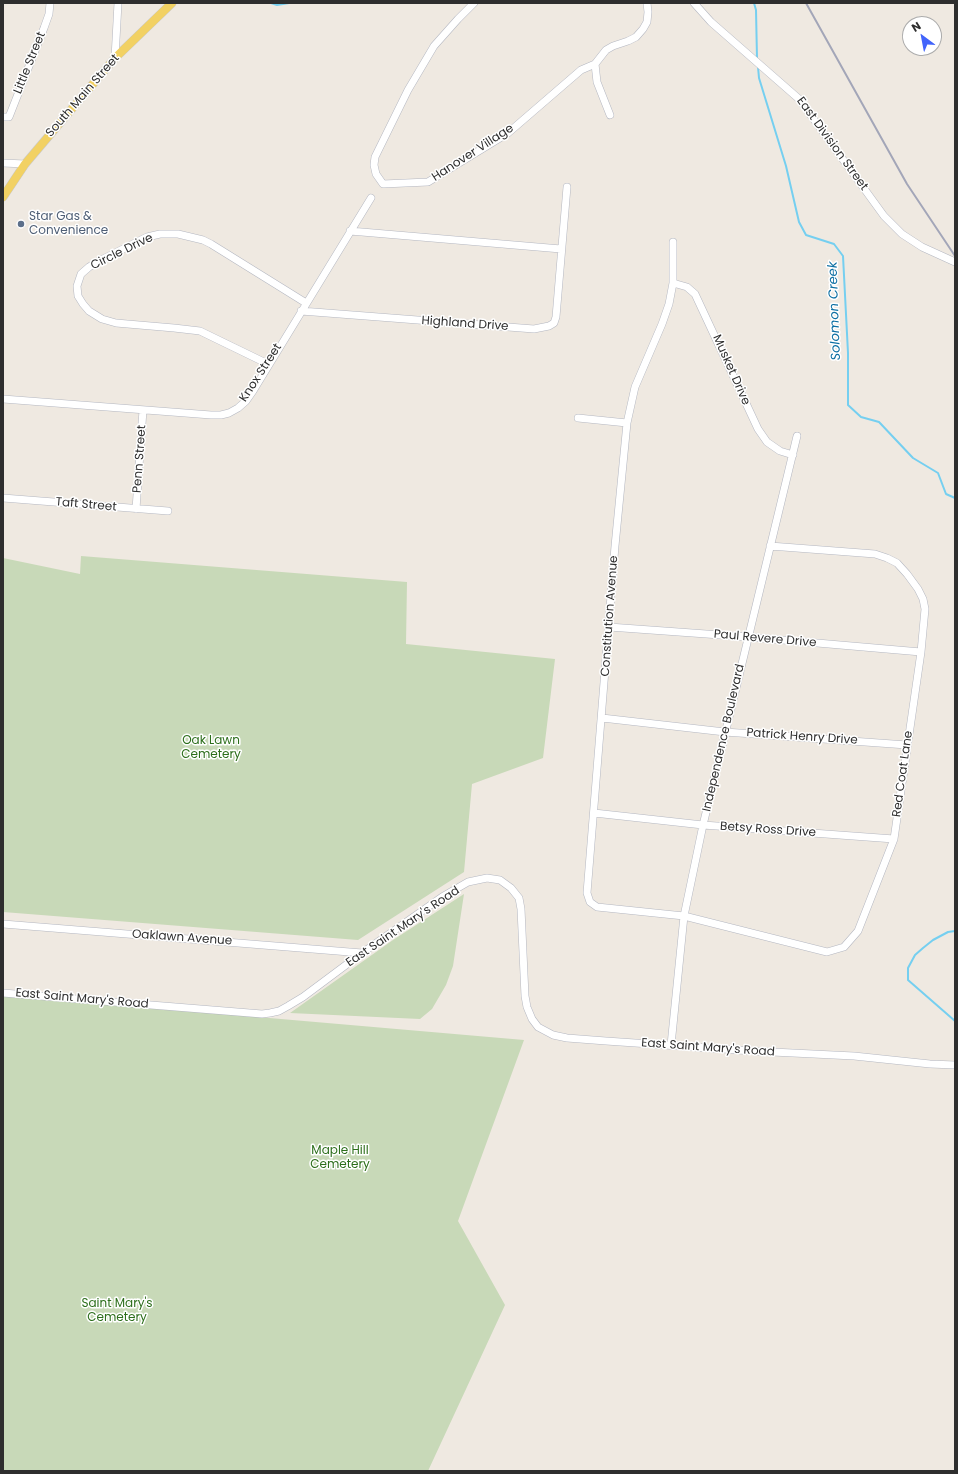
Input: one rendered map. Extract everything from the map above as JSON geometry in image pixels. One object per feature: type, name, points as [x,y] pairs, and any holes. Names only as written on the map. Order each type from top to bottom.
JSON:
[{"type":"main road","name":"South Main Street","points":[[3,197],[25,164],[115,58],[172,3]]},
{"type":"street","name":"Little Street","points":[[3,117],[9,117],[44,28],[49,14],[50,3]]},
{"type":"street","points":[[115,58],[118,3]]},
{"type":"street","name":"Hanover Village","points":[[474,3],[434,46],[399,109],[376,157],[374,165],[376,174],[383,184],[428,182],[508,133],[581,70],[595,64],[606,50],[636,36],[647,22],[647,3]]},
{"type":"street","name":"East Division Street","points":[[694,3],[711,22],[768,70],[799,99],[884,216],[902,234],[922,247],[955,262]]},
{"type":"street","points":[[595,64],[597,82],[610,115]]},
{"type":"street","points":[[3,162],[25,164]]},
{"type":"street","name":"Highland Drive","points":[[301,311],[534,329],[543,328],[554,323],[556,317],[567,187]]},
{"type":"street","name":"Knox Street","points":[[3,399],[211,415],[229,413],[246,401],[371,198]]},
{"type":"street","points":[[350,231],[561,249]]},
{"type":"street","name":"Circle Drive","points":[[268,364],[200,331],[116,323],[102,319],[82,304],[78,296],[77,286],[81,274],[99,261],[147,237],[160,234],[178,234],[203,240],[211,244],[306,303]]},
{"type":"street","name":"Constitution Avenue","points":[[673,242],[673,283],[662,324],[635,387],[627,423],[587,893],[590,902],[597,907],[684,916]]},
{"type":"street","name":"Musket Drive","points":[[673,283],[687,287],[695,294],[758,429],[767,442],[780,451],[793,455]]},
{"type":"street","name":"Penn Street","points":[[136,509],[143,410]]},
{"type":"street","points":[[578,418],[627,423]]},
{"type":"street","name":"Independence Boulevard","points":[[671,1045],[684,916],[703,825],[797,436]]},
{"type":"street","name":"Taft Street","points":[[3,498],[168,511]]},
{"type":"street","name":"Red Coat Lane","points":[[684,916],[826,952],[844,947],[858,931],[894,839],[921,652],[925,609],[923,599],[907,574],[897,564],[887,558],[875,554],[770,546]]},
{"type":"street","name":"Paul Revere Drive","points":[[609,628],[748,637],[921,652]]},
{"type":"street","name":"Patrick Henry Drive","points":[[602,718],[725,732],[907,745]]},
{"type":"street","name":"Betsy Ross Drive","points":[[594,814],[703,825],[894,839]]},
{"type":"street","name":"East Saint Mary's Road","points":[[3,993],[270,1014],[288,1006],[442,897],[468,882],[487,878],[500,880],[511,888],[519,898],[525,996],[529,1013],[538,1027],[553,1035],[567,1038],[752,1051],[854,1056],[930,1064],[955,1065]]},
{"type":"street","name":"Oaklawn Avenue","points":[[3,924],[362,953]]},
{"type":"green space","name":"Oak Lawn Cemetery","points":[[81,556],[407,582],[406,644],[555,659],[543,758],[472,784],[464,872],[358,940],[3,912],[3,558],[80,574]]},
{"type":"green space","points":[[464,894],[453,966],[446,985],[432,1009],[420,1019],[290,1013],[393,940]]},
{"type":"green space","points":[[3,995],[524,1040],[458,1221],[505,1305],[428,1471],[3,1471]]},
{"type":"waterway","name":"Solomon Creek","points":[[271,3],[277,5],[289,3]]},
{"type":"waterway","name":"Solomon Creek","points":[[754,3],[756,10],[757,58]]},
{"type":"waterway","name":"Solomon Creek","points":[[758,67],[759,78],[786,166],[799,222],[806,235],[834,244],[843,256],[848,353],[848,405],[861,417],[879,422],[913,458],[938,473],[946,494],[955,498]]},
{"type":"waterway","name":"Solomon Creek","points":[[955,931],[948,932],[933,940],[915,955],[908,968],[908,980],[955,1021]]},
{"type":"railway","points":[[806,3],[907,184],[955,256]]},
{"type":"place","name":"Star Gas & Convenience","points":[[21,224]]},
{"type":"park label","name":"Maple Hill Cemetery","points":[[340,1158]]},
{"type":"park label","name":"Saint Mary's Cemetery","points":[[117,1311]]}]
